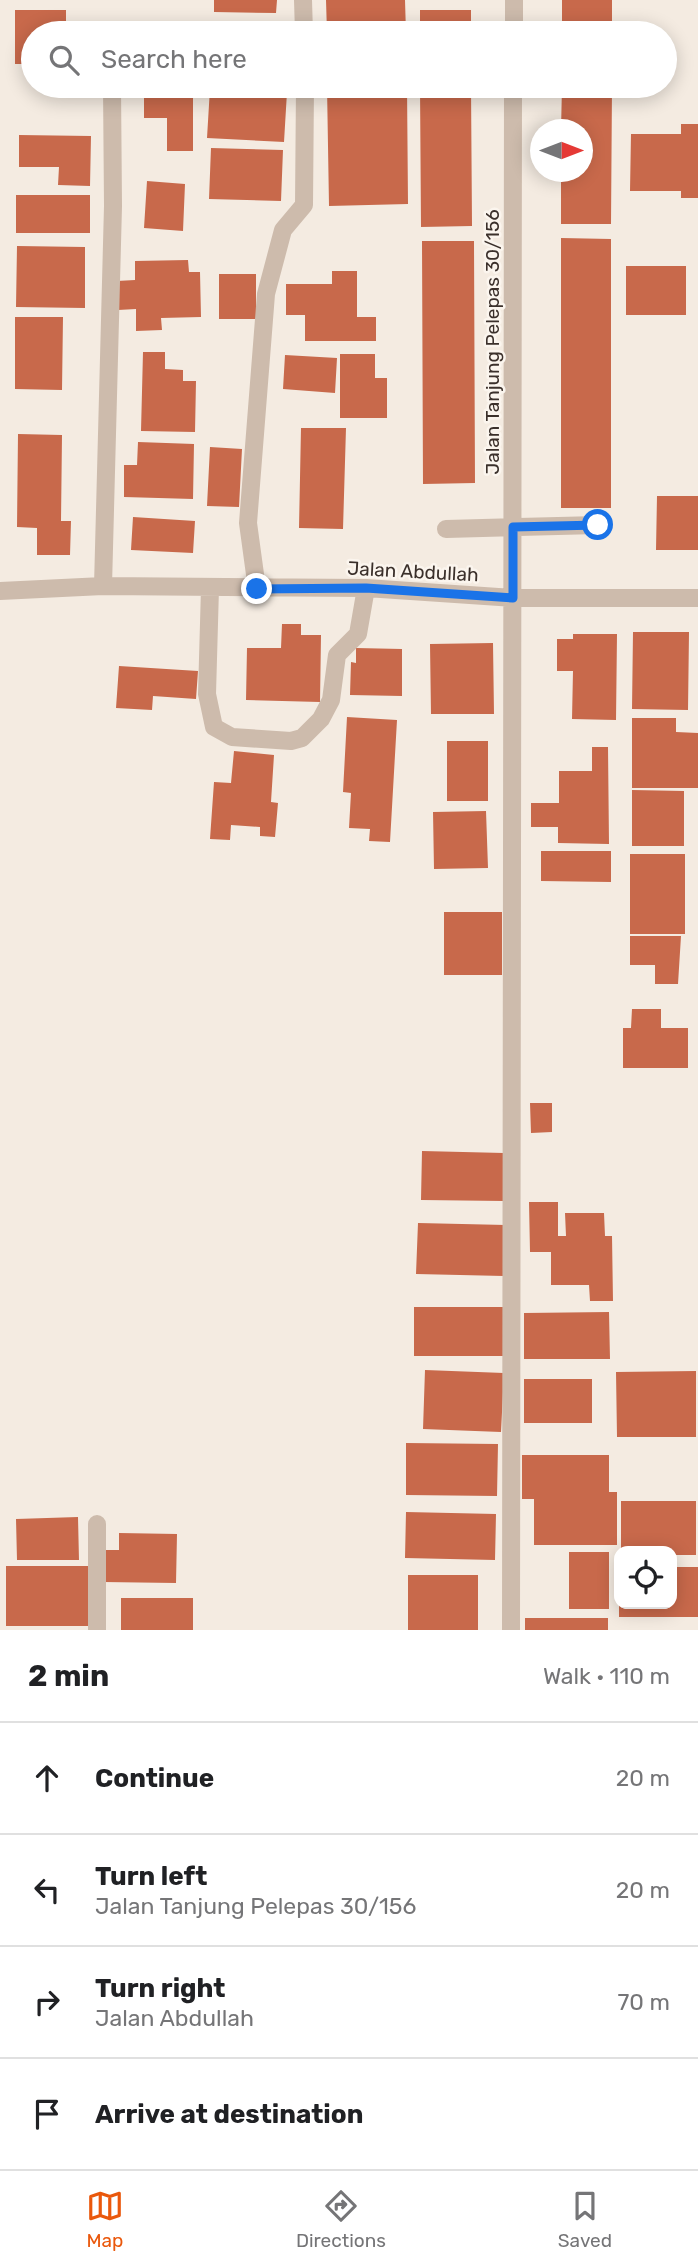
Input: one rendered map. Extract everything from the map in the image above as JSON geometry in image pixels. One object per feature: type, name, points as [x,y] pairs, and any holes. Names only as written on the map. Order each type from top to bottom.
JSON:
[{"type":"street","points":[[303,0],[304,21]]},
{"type":"street","points":[[514,0],[514,21]]},
{"type":"street","points":[[103,586],[112,219],[112,98]]},
{"type":"street","points":[[257,589],[248,523],[266,295],[284,230],[304,205],[305,98]]},
{"type":"street","name":"Jalan Tanjung Pelepas 30/156","points":[[511,1630],[513,98]]},
{"type":"street","points":[[446,529],[598,525]]},
{"type":"street","name":"Jalan Abdullah","points":[[0,591],[103,586],[366,588],[513,598],[698,598]]},
{"type":"street","points":[[210,588],[207,694],[214,727],[232,737],[291,741],[302,738],[310,731],[331,699],[337,654],[358,634],[366,588]]},
{"type":"street","points":[[97,1524],[97,1630]]},
{"type":"building","points":[[214,0],[277,0],[276,13],[214,12]]},
{"type":"building","points":[[326,0],[405,0],[406,21],[327,21]]},
{"type":"building","points":[[562,0],[612,0],[612,21],[562,21]]},
{"type":"building","points":[[15,10],[66,10],[66,21],[21,21],[21,64],[15,64]]},
{"type":"building","points":[[420,10],[471,10],[471,21],[420,21]]},
{"type":"building","points":[[144,98],[193,98],[193,151],[167,151],[167,118],[144,118]]},
{"type":"building","points":[[209,98],[287,98],[284,142],[207,138]]},
{"type":"building","points":[[327,98],[407,98],[408,204],[329,206]]},
{"type":"building","points":[[420,98],[471,98],[472,226],[421,227]]},
{"type":"building","points":[[562,98],[612,98],[611,224],[561,224],[561,182],[593,182],[593,119],[561,119]]},
{"type":"building","points":[[681,124],[698,124],[698,198],[681,198],[681,191],[630,191],[631,134],[681,134]]},
{"type":"building","points":[[19,135],[91,136],[90,186],[58,185],[59,167],[19,167]]},
{"type":"building","points":[[211,148],[283,150],[281,201],[209,199]]},
{"type":"building","points":[[147,181],[185,184],[183,231],[144,228]]},
{"type":"building","points":[[16,195],[90,195],[90,233],[16,233]]},
{"type":"building","points":[[561,238],[611,239],[611,508],[561,508]]},
{"type":"building","points":[[422,241],[474,241],[475,483],[423,484]]},
{"type":"building","points":[[17,246],[85,247],[85,308],[16,307]]},
{"type":"building","points":[[188,260],[189,272],[200,272],[201,317],[161,318],[162,330],[136,331],[136,309],[118,310],[117,281],[135,280],[135,261]]},
{"type":"building","points":[[626,266],[686,266],[686,315],[626,315]]},
{"type":"building","points":[[332,271],[357,271],[357,317],[376,317],[376,341],[305,341],[305,315],[286,315],[286,284],[332,284]]},
{"type":"building","points":[[219,274],[256,274],[256,319],[219,319]]},
{"type":"building","points":[[15,317],[63,317],[62,390],[15,389]]},
{"type":"building","points":[[143,352],[165,352],[165,369],[183,370],[183,381],[196,381],[195,432],[141,431]]},
{"type":"building","points":[[340,354],[375,354],[375,378],[387,378],[387,418],[340,418]]},
{"type":"building","points":[[285,355],[337,358],[335,393],[283,389]]},
{"type":"building","points":[[301,428],[346,428],[343,529],[299,528]]},
{"type":"building","points":[[18,434],[62,435],[61,521],[71,521],[70,555],[37,555],[37,528],[17,527]]},
{"type":"building","points":[[138,442],[194,444],[193,499],[124,497],[124,465],[137,465]]},
{"type":"building","points":[[210,447],[242,449],[239,507],[207,506]]},
{"type":"building","points":[[657,496],[698,496],[698,550],[656,550]]},
{"type":"building","points":[[133,517],[195,521],[193,553],[131,550]]},
{"type":"building","points":[[282,624],[301,624],[301,635],[321,635],[320,702],[246,700],[247,648],[281,648]]},
{"type":"building","points":[[633,632],[689,632],[688,710],[632,709]]},
{"type":"building","points":[[573,634],[617,634],[616,720],[572,719],[573,671],[557,671],[557,639],[573,639]]},
{"type":"building","points":[[493,643],[494,714],[431,714],[430,644]]},
{"type":"building","points":[[356,648],[402,649],[402,696],[350,695],[351,662],[356,663]]},
{"type":"building","points":[[119,666],[198,671],[196,699],[153,696],[152,710],[116,708]]},
{"type":"building","points":[[347,717],[397,720],[390,842],[369,841],[370,829],[349,828],[351,793],[343,792]]},
{"type":"building","points":[[632,718],[676,718],[676,732],[698,733],[698,788],[632,788]]},
{"type":"building","points":[[447,741],[488,741],[488,801],[447,801]]},
{"type":"building","points":[[592,747],[608,747],[609,844],[558,843],[558,827],[531,827],[531,803],[559,803],[559,771],[592,771]]},
{"type":"building","points":[[234,751],[274,755],[271,802],[278,803],[275,837],[260,836],[260,827],[231,825],[230,840],[210,839],[214,782],[231,783]]},
{"type":"building","points":[[632,790],[684,791],[684,846],[632,846]]},
{"type":"building","points":[[486,811],[488,868],[434,869],[433,812]]},
{"type":"building","points":[[541,851],[611,851],[611,882],[541,881]]},
{"type":"building","points":[[630,854],[685,854],[685,934],[630,934]]},
{"type":"building","points":[[444,912],[502,912],[502,975],[444,975]]},
{"type":"building","points":[[630,936],[681,936],[678,984],[655,984],[655,965],[630,965]]},
{"type":"building","points":[[632,1009],[661,1009],[661,1028],[688,1028],[688,1068],[623,1068],[623,1028],[631,1028]]},
{"type":"building","points":[[530,1103],[552,1103],[552,1132],[531,1133]]},
{"type":"building","points":[[422,1151],[504,1153],[504,1201],[421,1200]]},
{"type":"building","points":[[529,1202],[558,1202],[558,1236],[566,1236],[565,1213],[604,1213],[605,1236],[612,1236],[613,1301],[590,1301],[589,1285],[551,1285],[551,1252],[530,1252]]},
{"type":"building","points":[[418,1223],[506,1225],[504,1276],[416,1274]]},
{"type":"building","points":[[414,1307],[510,1307],[510,1356],[414,1356]]},
{"type":"building","points":[[609,1312],[610,1359],[524,1359],[524,1313]]},
{"type":"building","points":[[425,1370],[504,1373],[501,1432],[423,1429]]},
{"type":"building","points":[[696,1371],[696,1437],[617,1437],[616,1372]]},
{"type":"building","points":[[524,1379],[592,1379],[592,1423],[524,1423]]},
{"type":"building","points":[[406,1443],[498,1444],[497,1496],[406,1495]]},
{"type":"building","points":[[522,1455],[609,1455],[609,1492],[617,1492],[617,1545],[534,1545],[534,1499],[522,1499]]},
{"type":"building","points":[[621,1501],[696,1501],[696,1555],[677,1555],[677,1546],[621,1546]]},
{"type":"building","points":[[406,1512],[496,1514],[495,1560],[405,1558]]},
{"type":"building","points":[[78,1517],[79,1560],[17,1560],[16,1519]]},
{"type":"building","points":[[119,1533],[177,1534],[176,1583],[103,1582],[103,1550],[119,1550]]},
{"type":"building","points":[[569,1552],[609,1552],[609,1609],[569,1609]]},
{"type":"building","points":[[6,1566],[92,1566],[92,1626],[6,1626]]},
{"type":"building","points":[[677,1567],[698,1567],[698,1617],[619,1617],[619,1609],[677,1609]]},
{"type":"building","points":[[408,1575],[478,1575],[478,1630],[408,1630]]},
{"type":"building","points":[[121,1598],[193,1598],[193,1630],[121,1630]]},
{"type":"building","points":[[525,1618],[608,1618],[608,1630],[525,1630]]},
{"type":"route","points":[[257,589],[366,588],[513,598],[513,527],[598,525]]}]
